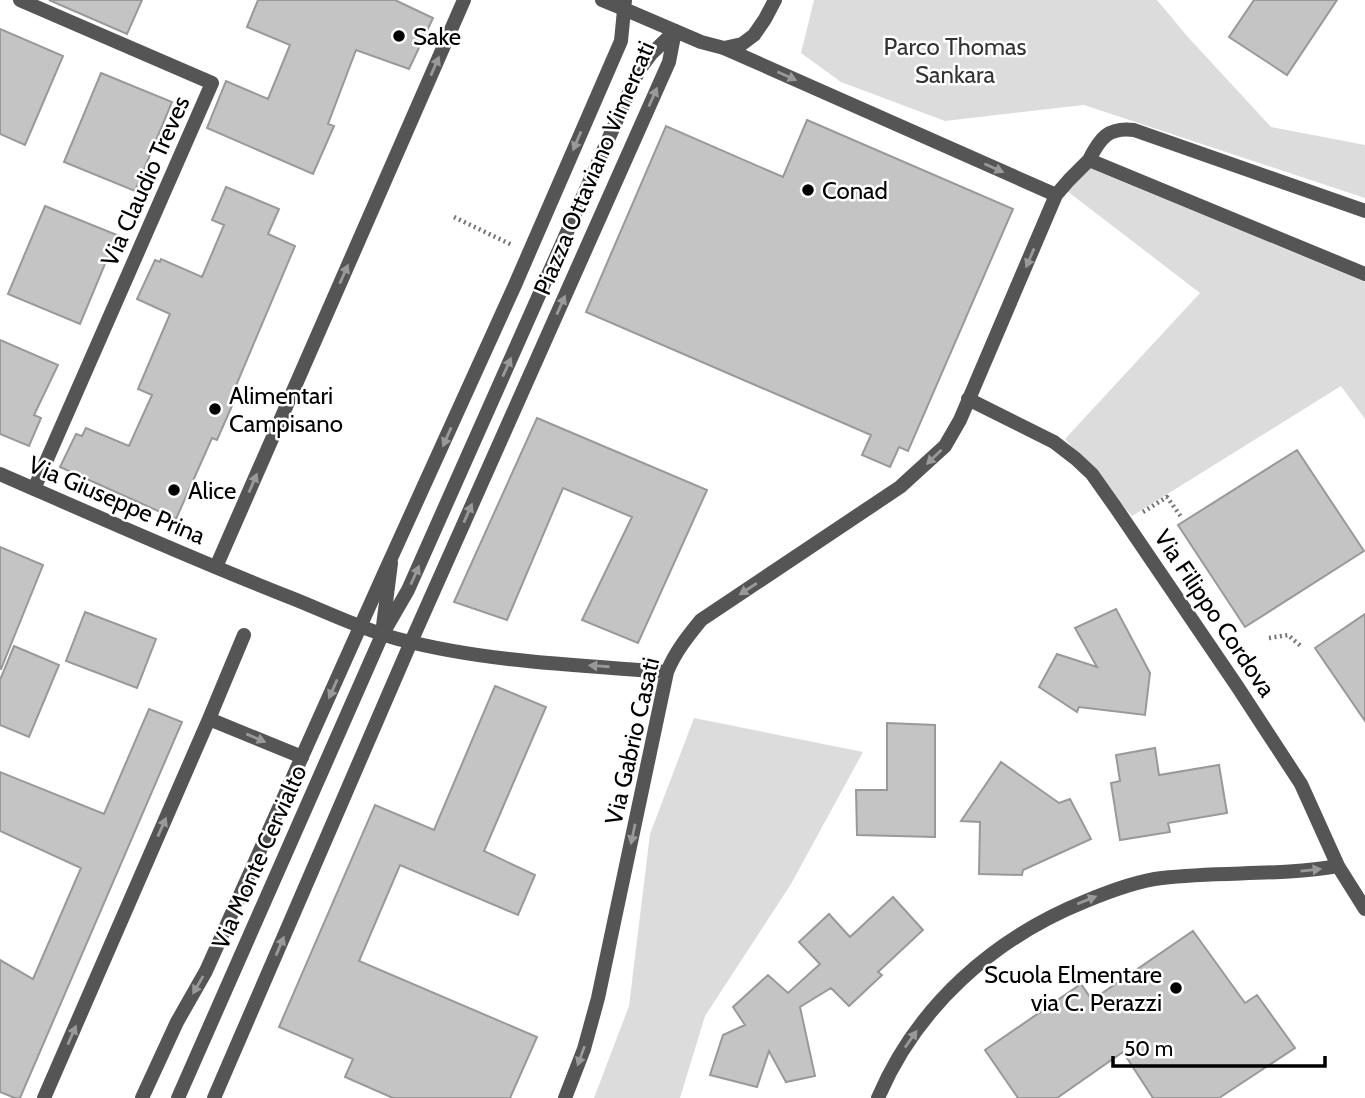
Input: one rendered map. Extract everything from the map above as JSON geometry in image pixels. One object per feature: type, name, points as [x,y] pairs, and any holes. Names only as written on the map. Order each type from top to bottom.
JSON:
[{"type":"street","name":"Via Claudio Treves","points":[[20,0],[212,83],[34,489]]},
{"type":"street","points":[[464,0],[216,568],[360,627],[411,642],[525,661],[667,672]]},
{"type":"street","points":[[602,0],[625,4],[674,31],[724,48],[1056,195],[1089,160],[1102,139],[1110,132],[1122,129],[1147,133],[1365,211]]},
{"type":"street","points":[[724,48],[748,40],[765,19],[775,0]]},
{"type":"street","name":"Piazza Ottaviano Vimercati","points":[[360,627],[621,41],[625,4]]},
{"type":"street","name":"Piazza Ottaviano Vimercati","points":[[382,635],[408,590],[639,70],[674,31]]},
{"type":"street","name":"Piazza Ottaviano Vimercati","points":[[411,642],[669,62],[674,31]]},
{"type":"street","points":[[1089,160],[1365,274]]},
{"type":"street","name":"Via Gabrio Casati","points":[[565,1098],[584,1049],[598,998],[667,672],[678,649],[701,620],[900,487],[945,446],[953,435],[1056,195]]},
{"type":"street","name":"Via Filippo Cordova","points":[[968,399],[1054,442],[1092,474],[1301,784],[1338,866],[1365,909]]},
{"type":"street","name":"Via Giuseppe Prina","points":[[0,474],[216,568]]},
{"type":"street","name":"Piazza Ottaviano Vimercati","points":[[382,635],[391,559]]},
{"type":"street","name":"Via Monte Cervialto","points":[[142,1098],[177,1022],[206,971],[360,627]]},
{"type":"street","points":[[44,1098],[244,635]]},
{"type":"street","name":"Via Monte Cervialto","points":[[178,1098],[382,635]]},
{"type":"street","points":[[214,1098],[411,642]]},
{"type":"street","name":"Via Monte Cervialto","points":[[209,719],[302,757]]},
{"type":"street","points":[[878,1098],[905,1046],[948,992],[997,949],[1051,916],[1104,893],[1160,878],[1306,871],[1338,866]]},
{"type":"path","points":[[454,217],[529,252]]},
{"type":"path","points":[[1133,518],[1167,497],[1182,518]]},
{"type":"path","points":[[1269,638],[1288,635],[1302,647]]},
{"type":"green space","name":"Parco Thomas Sankara","points":[[814,0],[1157,0],[1271,127],[1365,145],[1365,198],[1084,105],[945,121],[841,82],[801,53]]},
{"type":"green space","points":[[1089,168],[1365,282],[1365,419],[1341,386],[1132,516],[1065,439],[1200,293],[1067,191]]},
{"type":"green space","points":[[694,718],[863,752],[791,884],[705,1016],[680,1098],[594,1098],[629,1006],[650,834]]},
{"type":"building","points":[[49,0],[142,0],[127,34]]},
{"type":"building","points":[[258,0],[395,0],[433,18],[409,69],[356,50],[328,124],[334,126],[313,174],[207,128],[226,81],[268,99],[290,45],[247,27]]},
{"type":"building","points":[[1254,0],[1337,0],[1287,75],[1229,37]]},
{"type":"building","points":[[0,29],[63,56],[25,145],[0,134]]},
{"type":"building","points":[[101,73],[172,102],[135,191],[64,162]]},
{"type":"building","points":[[807,120],[1013,209],[908,451],[899,447],[890,467],[862,455],[871,435],[586,312],[666,126],[783,177]]},
{"type":"building","points":[[226,187],[279,209],[268,234],[295,246],[235,388],[239,390],[217,440],[212,438],[176,519],[60,467],[76,434],[82,436],[86,428],[129,446],[152,395],[138,389],[170,314],[137,299],[155,260],[160,262],[161,259],[202,277],[224,225],[212,220]]},
{"type":"building","points":[[45,206],[117,235],[80,324],[8,294]]},
{"type":"building","points":[[0,340],[58,365],[34,415],[41,418],[29,446],[0,434]]},
{"type":"building","points":[[537,418],[707,490],[638,643],[582,620],[632,517],[563,488],[507,620],[454,602]]},
{"type":"building","points":[[1297,450],[1364,551],[1245,627],[1178,525]]},
{"type":"building","points":[[0,547],[43,565],[1,669],[0,669]]},
{"type":"building","points":[[1116,609],[1150,673],[1145,715],[1079,707],[1077,712],[1039,687],[1057,654],[1097,667],[1075,628]]},
{"type":"building","points":[[85,612],[156,639],[137,688],[66,661]]},
{"type":"building","points":[[1365,614],[1365,721],[1315,648]]},
{"type":"building","points":[[14,646],[59,665],[29,737],[0,725],[0,680]]},
{"type":"building","points":[[495,686],[546,707],[484,851],[535,875],[518,915],[400,865],[359,961],[537,1037],[510,1098],[393,1098],[345,1077],[353,1059],[279,1027],[375,805],[434,830]]},
{"type":"building","points":[[149,709],[182,722],[20,1098],[15,1098],[0,1092],[0,960],[33,979],[81,868],[0,831],[0,772],[104,814]]},
{"type":"building","points":[[887,723],[935,725],[935,837],[857,835],[856,790],[887,790]]},
{"type":"building","points":[[1155,748],[1159,775],[1219,765],[1227,813],[1168,823],[1170,832],[1120,840],[1111,783],[1120,781],[1116,755]]},
{"type":"building","points":[[1001,762],[1059,803],[1070,799],[1091,839],[1023,870],[1022,875],[979,874],[980,822],[961,821]]},
{"type":"building","points":[[893,897],[923,930],[878,972],[882,975],[849,1006],[831,988],[800,1007],[815,1076],[786,1082],[769,1051],[757,1087],[710,1075],[723,1035],[745,1025],[733,1007],[768,975],[788,993],[820,964],[799,942],[829,914],[850,937]]},
{"type":"building","points":[[1193,931],[1245,1003],[1257,995],[1295,1048],[1219,1098],[1153,1098],[1123,1052],[1057,1098],[1018,1098],[985,1050],[1081,984],[1092,1000]]},
{"type":"place","name":"Sake","points":[[399,36]]},
{"type":"place","name":"Conad","points":[[808,190]]},
{"type":"place","name":"Alimentari Campisano","points":[[215,409]]},
{"type":"place","name":"Alice","points":[[174,490]]},
{"type":"place","name":"Scuola Elmentare via C. Perazzi","points":[[1176,988]]}]
